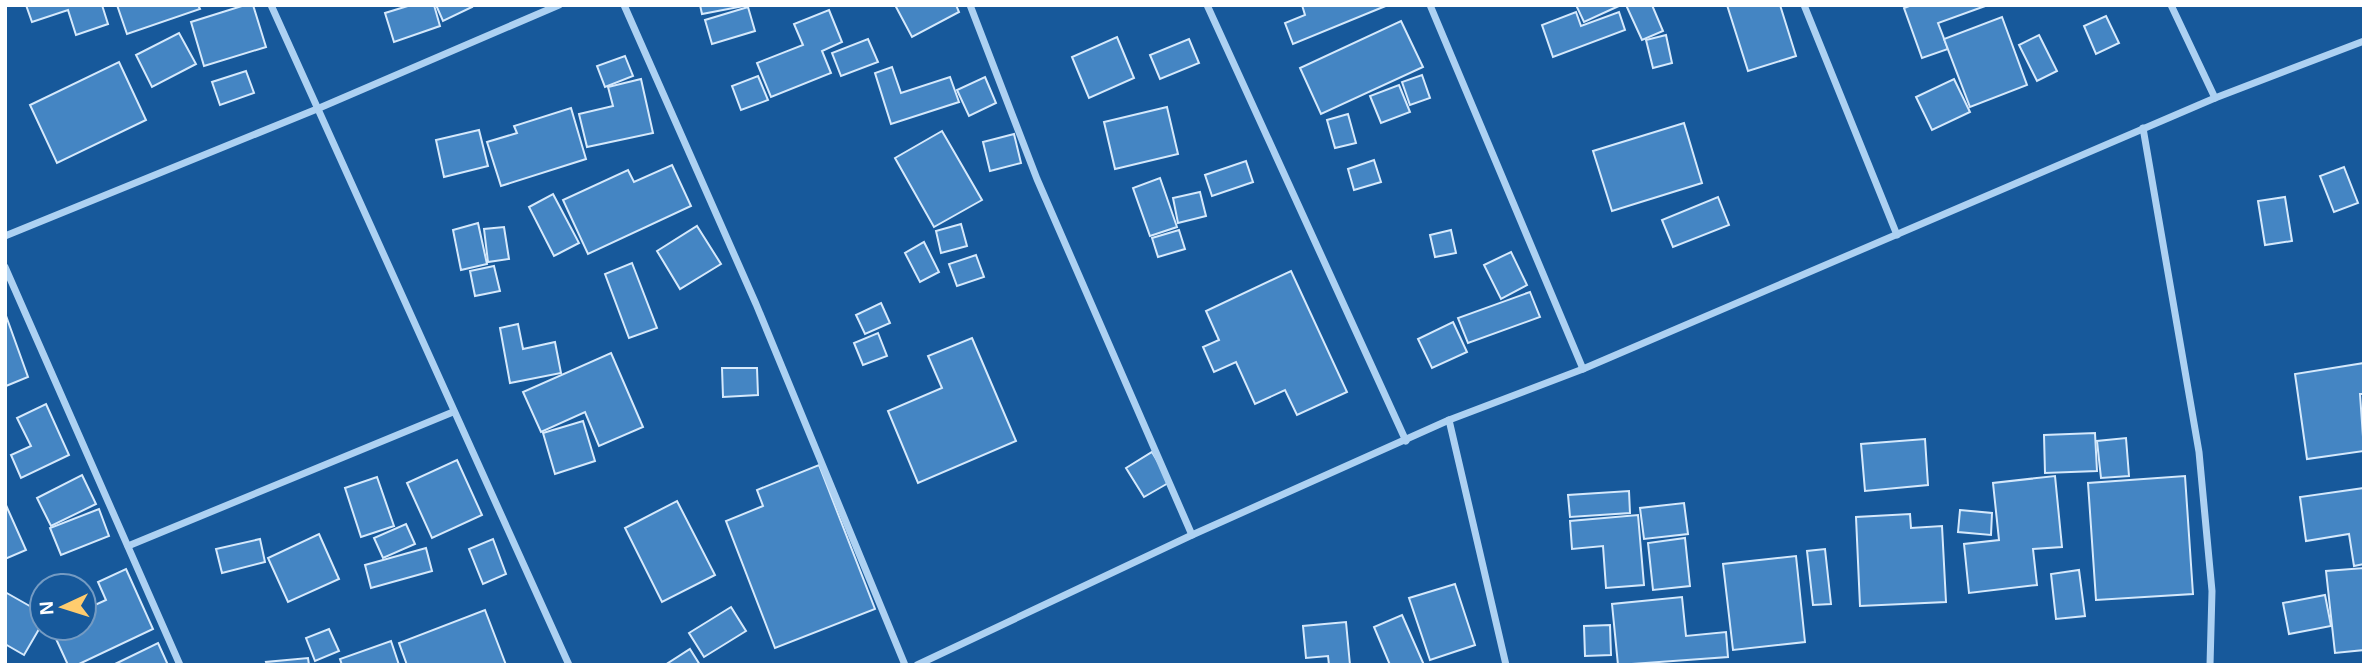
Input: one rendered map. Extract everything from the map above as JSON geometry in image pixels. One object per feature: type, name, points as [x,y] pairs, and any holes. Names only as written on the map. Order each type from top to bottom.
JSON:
[{"type":"street","points":[[271,5],[569,665]]},
{"type":"street","points":[[5,236],[317,109],[559,5]]},
{"type":"street","points":[[624,5],[755,304],[905,665]]},
{"type":"street","points":[[970,5],[1037,179],[1192,535]]},
{"type":"street","points":[[1206,5],[1406,441]]},
{"type":"street","points":[[1430,5],[1583,369]]},
{"type":"street","points":[[1804,5],[1898,235]]},
{"type":"street","points":[[2171,5],[2214,98]]},
{"type":"street","points":[[917,665],[1192,535],[1449,421],[1583,369],[2214,98],[2364,41]]},
{"type":"street","points":[[2143,128],[2199,452],[2212,591],[2210,665]]},
{"type":"street","points":[[5,267],[180,665]]},
{"type":"street","points":[[128,546],[453,412]]},
{"type":"street","points":[[1449,421],[1506,665]]},
{"type":"building","points":[[26,5],[102,5],[108,24],[76,35],[68,10],[32,22]]},
{"type":"building","points":[[117,5],[198,5],[200,9],[127,34]]},
{"type":"building","points":[[245,5],[253,5],[266,47],[204,66],[191,22]]},
{"type":"building","points":[[411,5],[434,5],[440,26],[394,42],[385,13]]},
{"type":"building","points":[[436,5],[471,5],[472,7],[443,21]]},
{"type":"building","points":[[700,5],[744,5],[744,6],[702,14]]},
{"type":"building","points":[[895,5],[956,5],[959,12],[912,37]]},
{"type":"building","points":[[1302,5],[1388,5],[1293,44],[1285,23],[1305,15]]},
{"type":"building","points":[[1576,5],[1621,5],[1584,22]]},
{"type":"building","points":[[1626,5],[1652,5],[1663,31],[1642,40]]},
{"type":"building","points":[[1727,5],[1780,5],[1796,56],[1748,71]]},
{"type":"building","points":[[1912,5],[1988,5],[1938,23],[1948,49],[1922,58],[1904,8]]},
{"type":"building","points":[[748,7],[755,31],[712,44],[705,20]]},
{"type":"building","points":[[829,10],[842,42],[822,51],[831,73],[771,97],[757,63],[803,45],[794,24]]},
{"type":"building","points":[[1576,12],[1581,26],[1619,12],[1625,30],[1553,57],[1542,25]]},
{"type":"building","points":[[2106,16],[2119,43],[2096,54],[2084,26]]},
{"type":"building","points":[[2002,17],[2027,85],[1970,107],[1944,39]]},
{"type":"building","points":[[1401,21],[1423,67],[1321,114],[1300,68]]},
{"type":"building","points":[[179,33],[196,64],[152,87],[136,55]]},
{"type":"building","points":[[1666,35],[1672,63],[1653,68],[1646,40]]},
{"type":"building","points":[[2039,35],[2057,71],[2037,81],[2019,45]]},
{"type":"building","points":[[1117,37],[1134,78],[1089,98],[1072,57]]},
{"type":"building","points":[[868,39],[878,62],[841,76],[832,53]]},
{"type":"building","points":[[1189,39],[1199,63],[1160,79],[1150,55]]},
{"type":"building","points":[[625,56],[633,76],[605,87],[597,66]]},
{"type":"building","points":[[119,62],[146,120],[57,163],[30,105]]},
{"type":"building","points":[[892,67],[901,93],[950,77],[959,102],[891,124],[875,73]]},
{"type":"building","points":[[246,71],[254,93],[220,105],[212,82]]},
{"type":"building","points":[[1422,75],[1430,98],[1410,105],[1402,82]]},
{"type":"building","points":[[758,76],[768,100],[741,110],[732,86]]},
{"type":"building","points":[[985,77],[996,103],[969,116],[957,90]]},
{"type":"building","points":[[641,79],[653,133],[587,147],[579,114],[613,106],[608,87]]},
{"type":"building","points":[[1954,79],[1970,112],[1932,130],[1916,97]]},
{"type":"building","points":[[1399,85],[1410,112],[1381,123],[1370,96]]},
{"type":"building","points":[[1167,107],[1178,154],[1115,169],[1104,122]]},
{"type":"building","points":[[571,108],[586,159],[501,186],[487,142],[517,133],[514,126]]},
{"type":"building","points":[[1348,114],[1356,143],[1335,148],[1327,120]]},
{"type":"building","points":[[1684,123],[1702,183],[1612,211],[1593,151]]},
{"type":"building","points":[[479,130],[488,166],[444,177],[436,140]]},
{"type":"building","points":[[942,131],[982,200],[934,227],[895,158]]},
{"type":"building","points":[[1014,134],[1021,163],[990,171],[983,142]]},
{"type":"building","points":[[1374,160],[1381,182],[1354,190],[1348,169]]},
{"type":"building","points":[[1246,161],[1253,182],[1212,196],[1205,175]]},
{"type":"building","points":[[672,165],[691,206],[588,254],[563,200],[628,170],[634,182]]},
{"type":"building","points":[[2344,167],[2358,203],[2334,212],[2320,176]]},
{"type":"building","points":[[1160,178],[1177,227],[1150,236],[1133,188]]},
{"type":"building","points":[[1200,192],[1206,216],[1178,223],[1173,198]]},
{"type":"building","points":[[553,194],[579,243],[554,256],[529,207]]},
{"type":"building","points":[[1718,197],[1729,225],[1673,247],[1662,220]]},
{"type":"building","points":[[2285,197],[2292,241],[2265,245],[2258,201]]},
{"type":"building","points":[[478,223],[487,264],[461,270],[453,230]]},
{"type":"building","points":[[961,224],[967,246],[941,253],[936,231]]},
{"type":"building","points":[[697,226],[721,264],[680,289],[657,251]]},
{"type":"building","points":[[504,227],[509,259],[488,262],[484,229]]},
{"type":"building","points":[[1179,230],[1185,249],[1158,257],[1152,238]]},
{"type":"building","points":[[1451,230],[1456,253],[1435,257],[1430,235]]},
{"type":"building","points":[[924,242],[939,272],[920,282],[905,253]]},
{"type":"building","points":[[1511,252],[1527,285],[1501,299],[1484,265]]},
{"type":"building","points":[[976,255],[984,277],[957,286],[949,264]]},
{"type":"building","points":[[632,263],[657,328],[629,338],[605,274]]},
{"type":"building","points":[[494,266],[500,291],[475,296],[470,271]]},
{"type":"building","points":[[1291,271],[1347,392],[1297,415],[1285,390],[1255,404],[1236,362],[1214,372],[1203,347],[1219,340],[1206,311]]},
{"type":"building","points":[[1530,292],[1540,317],[1468,343],[1458,318]]},
{"type":"building","points":[[881,303],[890,323],[865,334],[856,315]]},
{"type":"building","points":[[5,313],[28,377],[6,386],[5,385]]},
{"type":"building","points":[[1453,322],[1467,352],[1432,368],[1418,339]]},
{"type":"building","points":[[518,324],[523,349],[555,342],[561,373],[510,383],[500,328]]},
{"type":"building","points":[[878,333],[887,356],[863,365],[854,343]]},
{"type":"building","points":[[972,338],[1016,441],[918,483],[888,411],[942,388],[928,356]]},
{"type":"building","points":[[611,353],[643,427],[599,446],[585,412],[541,432],[523,392]]},
{"type":"building","points":[[2364,363],[2364,394],[2360,394],[2364,451],[2307,459],[2295,374]]},
{"type":"building","points":[[722,368],[757,368],[758,395],[723,397]]},
{"type":"building","points":[[46,404],[69,455],[21,478],[11,455],[31,446],[17,418]]},
{"type":"building","points":[[583,421],[595,461],[555,474],[543,433]]},
{"type":"building","points":[[2095,433],[2097,471],[2045,473],[2044,435]]},
{"type":"building","points":[[2126,438],[2129,476],[2101,478],[2097,441]]},
{"type":"building","points":[[1925,439],[1928,485],[1865,491],[1861,444]]},
{"type":"building","points":[[1152,452],[1170,482],[1144,497],[1126,468]]},
{"type":"building","points":[[457,460],[482,515],[432,538],[407,483]]},
{"type":"building","points":[[819,465],[875,609],[775,648],[726,521],[763,506],[757,490]]},
{"type":"building","points":[[82,475],[96,504],[51,526],[37,498]]},
{"type":"building","points":[[2055,476],[2062,547],[2033,549],[2037,585],[1969,593],[1964,544],[1999,540],[1993,483]]},
{"type":"building","points":[[2185,476],[2193,594],[2096,600],[2088,483]]},
{"type":"building","points":[[377,477],[394,526],[361,537],[345,488]]},
{"type":"building","points":[[2364,488],[2364,564],[2354,566],[2349,534],[2306,541],[2300,497]]},
{"type":"building","points":[[1629,491],[1630,513],[1570,517],[1568,495]]},
{"type":"building","points":[[677,501],[715,575],[662,602],[625,528]]},
{"type":"building","points":[[5,503],[26,550],[5,559]]},
{"type":"building","points":[[1684,503],[1688,534],[1644,539],[1640,508]]},
{"type":"building","points":[[99,509],[109,536],[61,555],[50,528]]},
{"type":"building","points":[[1960,510],[1992,513],[1991,535],[1958,532]]},
{"type":"building","points":[[1910,514],[1911,528],[1942,526],[1946,602],[1860,606],[1856,517]]},
{"type":"building","points":[[1638,515],[1644,585],[1606,588],[1603,546],[1572,549],[1570,521]]},
{"type":"building","points":[[406,524],[415,544],[383,558],[374,538]]},
{"type":"building","points":[[319,534],[339,579],[288,602],[268,558]]},
{"type":"building","points":[[1685,538],[1690,586],[1653,590],[1648,543]]},
{"type":"building","points":[[260,539],[265,562],[222,573],[216,549]]},
{"type":"building","points":[[493,539],[506,574],[483,584],[469,549]]},
{"type":"building","points":[[426,548],[432,571],[371,588],[365,565]]},
{"type":"building","points":[[1825,549],[1831,604],[1813,605],[1807,551]]},
{"type":"building","points":[[1796,556],[1805,642],[1733,650],[1723,564]]},
{"type":"building","points":[[2364,568],[2364,650],[2335,653],[2326,571]]},
{"type":"building","points":[[126,569],[153,629],[77,665],[68,665],[57,642],[98,642],[98,604],[106,600],[98,582]]},
{"type":"building","points":[[2079,570],[2085,616],[2056,619],[2051,574]]},
{"type":"building","points":[[1455,584],[1475,645],[1430,660],[1409,598]]},
{"type":"building","points":[[5,592],[28,605],[28,642],[32,642],[24,655],[5,644]]},
{"type":"building","points":[[2325,595],[2331,626],[2289,634],[2283,603]]},
{"type":"building","points":[[1682,597],[1686,636],[1726,632],[1728,657],[1618,665],[1612,604]]},
{"type":"building","points":[[731,607],[746,631],[704,657],[689,633]]},
{"type":"building","points":[[485,610],[506,665],[407,665],[399,643]]},
{"type":"building","points":[[1402,615],[1424,665],[1390,665],[1374,627]]},
{"type":"building","points":[[1346,622],[1350,665],[1329,665],[1328,656],[1306,658],[1303,626]]},
{"type":"building","points":[[1610,625],[1611,655],[1585,656],[1584,626]]},
{"type":"building","points":[[329,629],[339,651],[315,661],[306,638]]},
{"type":"building","points":[[391,641],[399,665],[342,665],[340,659]]},
{"type":"building","points":[[158,643],[168,665],[113,665]]},
{"type":"building","points":[[690,649],[700,665],[665,665]]},
{"type":"building","points":[[308,658],[309,665],[267,665],[266,662]]}]
